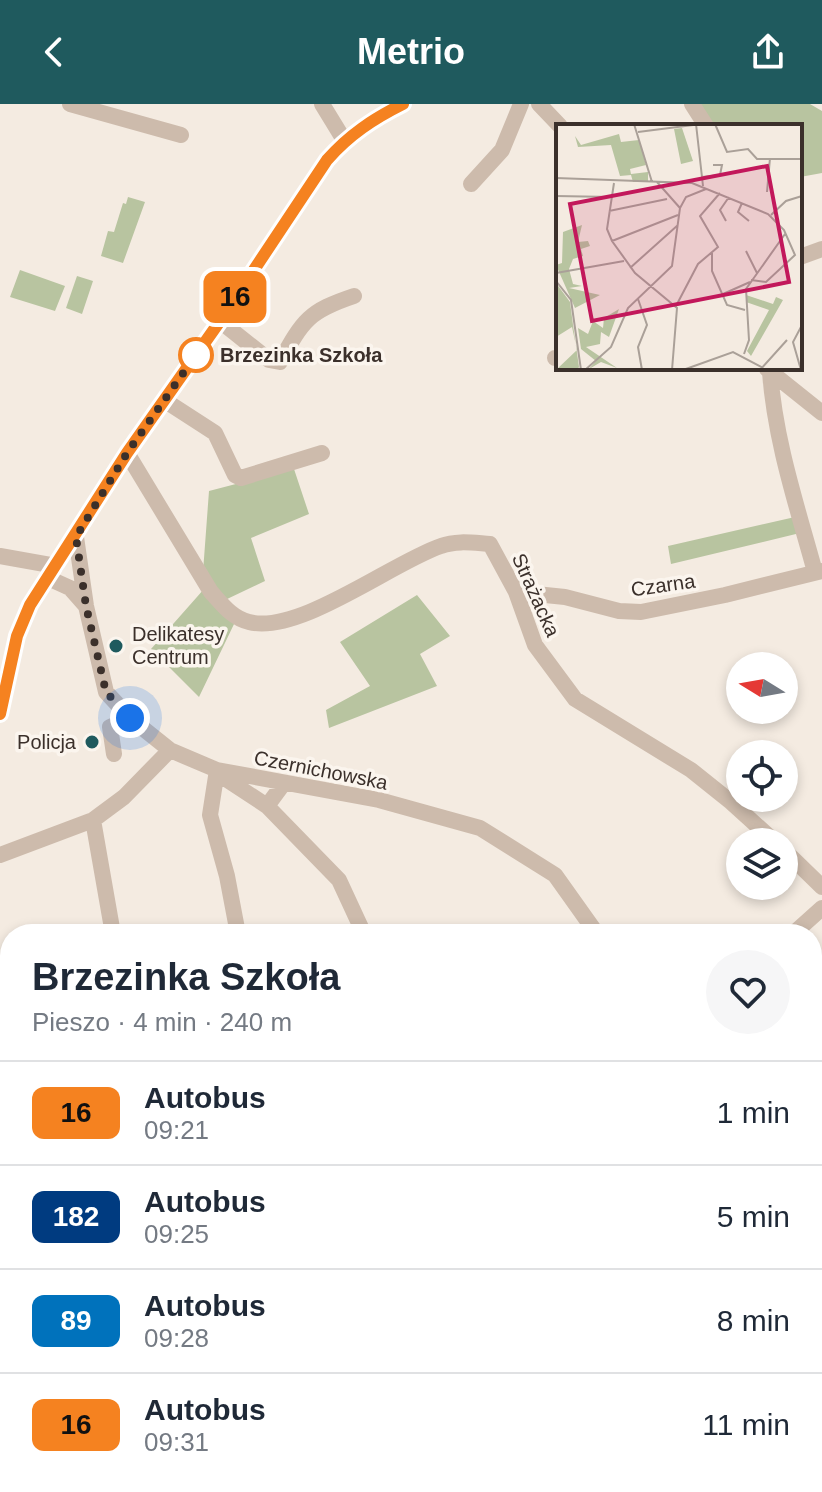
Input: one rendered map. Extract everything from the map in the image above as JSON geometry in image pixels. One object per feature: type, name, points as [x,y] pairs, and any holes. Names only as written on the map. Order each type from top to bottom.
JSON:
[{"type":"street","points":[[70,104],[181,135]]},
{"type":"street","points":[[322,104],[344,140]]},
{"type":"street","points":[[0,714],[17,636],[30,605],[127,453],[327,160],[344,140],[371,120],[403,104]]},
{"type":"street","points":[[471,184],[502,150],[521,104]]},
{"type":"street","points":[[539,104],[558,124]]},
{"type":"street","points":[[692,104],[705,124]]},
{"type":"street","points":[[802,256],[822,249]]},
{"type":"street","points":[[220,321],[269,360],[280,362],[301,324],[323,306],[354,296]]},
{"type":"street","points":[[768,370],[822,413]]},
{"type":"street","name":"Czarna","points":[[516,592],[565,597],[619,611],[641,612],[819,572],[784,460],[768,370]]},
{"type":"street","points":[[164,400],[215,433],[235,475],[241,478],[322,453]]},
{"type":"street","name":"Strażacka","points":[[127,453],[211,592],[227,610],[252,623],[270,624],[320,607],[442,546],[465,542],[490,544],[516,592],[535,645],[575,699],[691,770],[760,828]]},
{"type":"street","points":[[112,477],[145,483]]},
{"type":"street","name":"Czernichowska","points":[[76,537],[86,606],[106,692],[130,718],[170,750],[217,770],[379,800],[480,828],[555,875],[590,924]]},
{"type":"street","points":[[0,556],[52,572],[86,606]]},
{"type":"street","points":[[114,754],[110,727],[130,718]]},
{"type":"street","points":[[0,855],[93,820],[124,797],[170,750]]},
{"type":"street","points":[[217,770],[223,778],[267,806],[339,880],[359,924]]},
{"type":"street","points":[[217,770],[210,815],[236,924]]},
{"type":"street","points":[[267,806],[284,783]]},
{"type":"street","points":[[93,820],[111,924]]},
{"type":"street","points":[[798,864],[822,887]]},
{"type":"street","points":[[804,924],[822,908]]},
{"type":"green space","points":[[700,104],[810,104],[822,111],[822,173],[802,177],[802,124],[712,124]]},
{"type":"green space","points":[[128,197],[145,202],[123,263],[101,256],[108,231],[114,232],[123,203],[126,204]]},
{"type":"green space","points":[[20,270],[65,286],[55,311],[10,297]]},
{"type":"green space","points":[[77,276],[93,281],[82,314],[66,308]]},
{"type":"green space","points":[[294,469],[309,514],[251,538],[265,581],[225,600],[203,572],[209,491]]},
{"type":"green space","points":[[795,517],[800,533],[671,564],[668,546]]},
{"type":"green space","points":[[204,589],[235,622],[199,697],[151,649]]},
{"type":"green space","points":[[417,595],[450,636],[420,654],[437,686],[329,728],[326,710],[370,686],[340,642]]},
{"type":"bus line","name":"16","points":[[0,714],[17,636],[30,605],[127,453],[327,160],[344,140],[371,120],[403,104]]},
{"type":"place","name":"Brzezinka Szkoła","points":[[196,355]]},
{"type":"place","name":"Delikatesy Centrum","points":[[116,646]]},
{"type":"place","name":"Policja","points":[[92,742]]},
{"type":"route","points":[[130,718],[106,692],[86,606],[76,537],[127,453],[196,355]]}]
